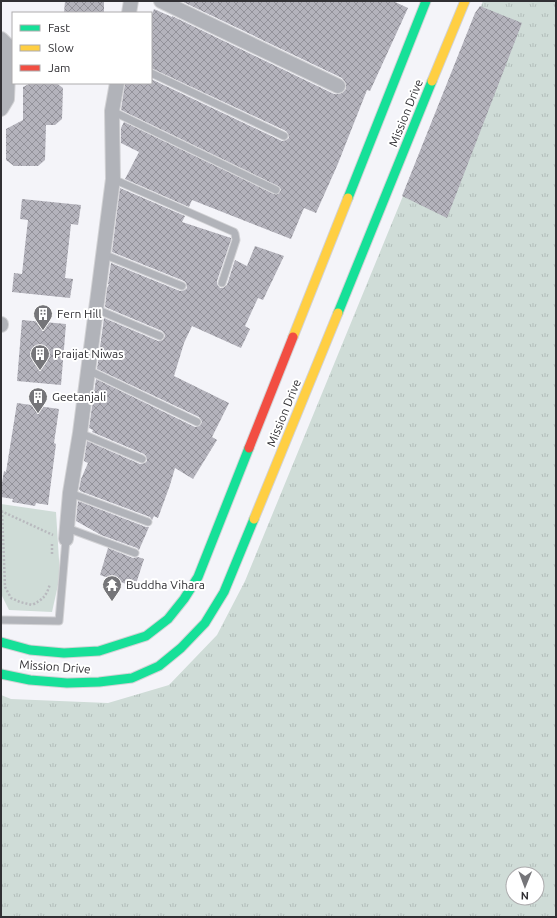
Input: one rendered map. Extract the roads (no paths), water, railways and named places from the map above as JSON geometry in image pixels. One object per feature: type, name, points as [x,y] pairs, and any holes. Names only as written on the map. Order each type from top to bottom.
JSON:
[{"type":"street","points":[[129,12],[131,1]]},
{"type":"street","points":[[161,1],[338,86]]},
{"type":"street","name":"Mission Drive","points":[[1,642],[30,650],[64,653],[99,651],[146,636],[168,619],[184,599],[198,577],[426,1]]},
{"type":"street","name":"Mission Drive","points":[[1,674],[30,680],[67,683],[99,682],[132,678],[159,666],[181,648],[205,623],[224,592],[465,1]]},
{"type":"street","points":[[1,39],[9,47],[7,99],[1,109]]},
{"type":"street","points":[[66,533],[70,493],[80,433],[113,179],[112,111],[117,84]]},
{"type":"lane","points":[[152,73],[284,136]]},
{"type":"lane","points":[[112,111],[276,190]]},
{"type":"lane","points":[[113,179],[234,232],[236,240],[222,284]]},
{"type":"lane","points":[[103,254],[182,286]]},
{"type":"lane","points":[[96,309],[160,336]]},
{"type":"lane","points":[[88,370],[198,422]]},
{"type":"lane","points":[[80,433],[142,459]]},
{"type":"lane","points":[[70,493],[148,522]]},
{"type":"lane","points":[[1,620],[59,621],[66,533],[135,553]]},
{"type":"place","name":"Fern Hill","points":[[43,331]]},
{"type":"place","name":"Praijat Niwas","points":[[40,371]]},
{"type":"place","name":"Geetanjali","points":[[38,414]]},
{"type":"place","name":"Buddha Vihara","points":[[112,602]]}]
